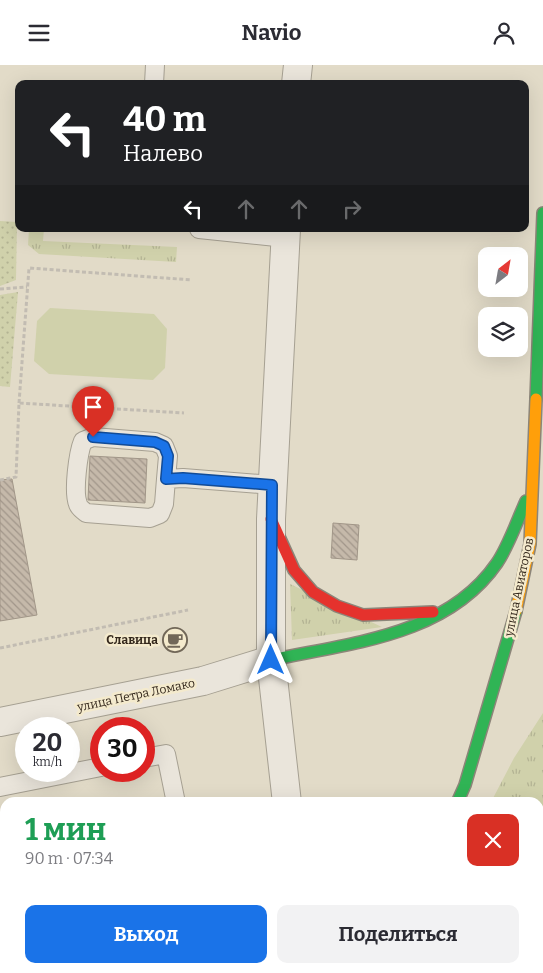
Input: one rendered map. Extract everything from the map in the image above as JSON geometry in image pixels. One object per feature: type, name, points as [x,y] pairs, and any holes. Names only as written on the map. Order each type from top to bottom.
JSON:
[{"type":"main road","name":"улица Авиаторов","points":[[460,797],[466,785],[515,617],[530,544],[543,213]]},
{"type":"main road","points":[[271,660],[312,649],[404,631],[464,600],[498,563],[513,532],[533,481]]},
{"type":"main road","points":[[271,519],[294,570],[313,592],[337,606],[363,615],[440,612]]},
{"type":"street","points":[[296,80],[298,65]]},
{"type":"street","points":[[286,234],[272,485],[271,660],[286,797]]},
{"type":"street","name":"улица Петра Ломако","points":[[0,722],[203,681],[271,660]]},
{"type":"lane","points":[[154,80],[155,65]]},
{"type":"lane","points":[[251,232],[286,234]]},
{"type":"lane","points":[[93,437],[155,442],[164,446],[168,456],[166,479],[164,504],[160,514],[150,518],[86,513],[78,507],[76,497],[80,449],[83,441],[93,437]]},
{"type":"lane","points":[[166,479],[183,478],[272,485]]},
{"type":"lane","points":[[155,756],[166,754],[175,797]]},
{"type":"lane","points":[[0,787],[90,769]]},
{"type":"path","points":[[19,403],[29,268],[192,280]]},
{"type":"path","points":[[0,289],[27,287]]},
{"type":"path","points":[[0,648],[188,610]]},
{"type":"green space","points":[[0,221],[15,222],[15,232],[17,232],[16,280],[0,286]]},
{"type":"green space","points":[[29,232],[44,232],[43,241],[177,247],[176,262],[39,254],[28,245]]},
{"type":"green space","points":[[18,292],[10,387],[0,386],[0,295]]},
{"type":"green space","points":[[50,308],[154,314],[167,329],[165,368],[153,380],[49,374],[34,361],[37,321]]},
{"type":"green space","points":[[290,584],[382,627],[292,640]]},
{"type":"green space","points":[[543,713],[543,797],[494,797],[514,758]]},
{"type":"building","points":[[90,456],[147,459],[145,503],[88,500]]},
{"type":"building","points":[[12,479],[37,615],[0,621],[0,480]]},
{"type":"building","points":[[333,523],[359,525],[357,560],[331,558]]},
{"type":"traffic: fast","points":[[536,399],[543,213]]},
{"type":"traffic: fast","points":[[271,660],[395,633],[452,607],[476,587],[497,563],[509,541],[526,501]]},
{"type":"traffic: fast","points":[[460,797],[465,785],[516,611]]},
{"type":"traffic: slow","points":[[516,611],[530,544],[536,399]]},
{"type":"traffic: jam","points":[[271,519],[294,570],[313,592],[337,606],[363,615],[433,612]]},
{"type":"place","name":"Славица","points":[[175,640]]},
{"type":"route","points":[[93,437],[155,442],[164,446],[168,456],[166,479],[183,478],[272,485],[271,660]]}]
